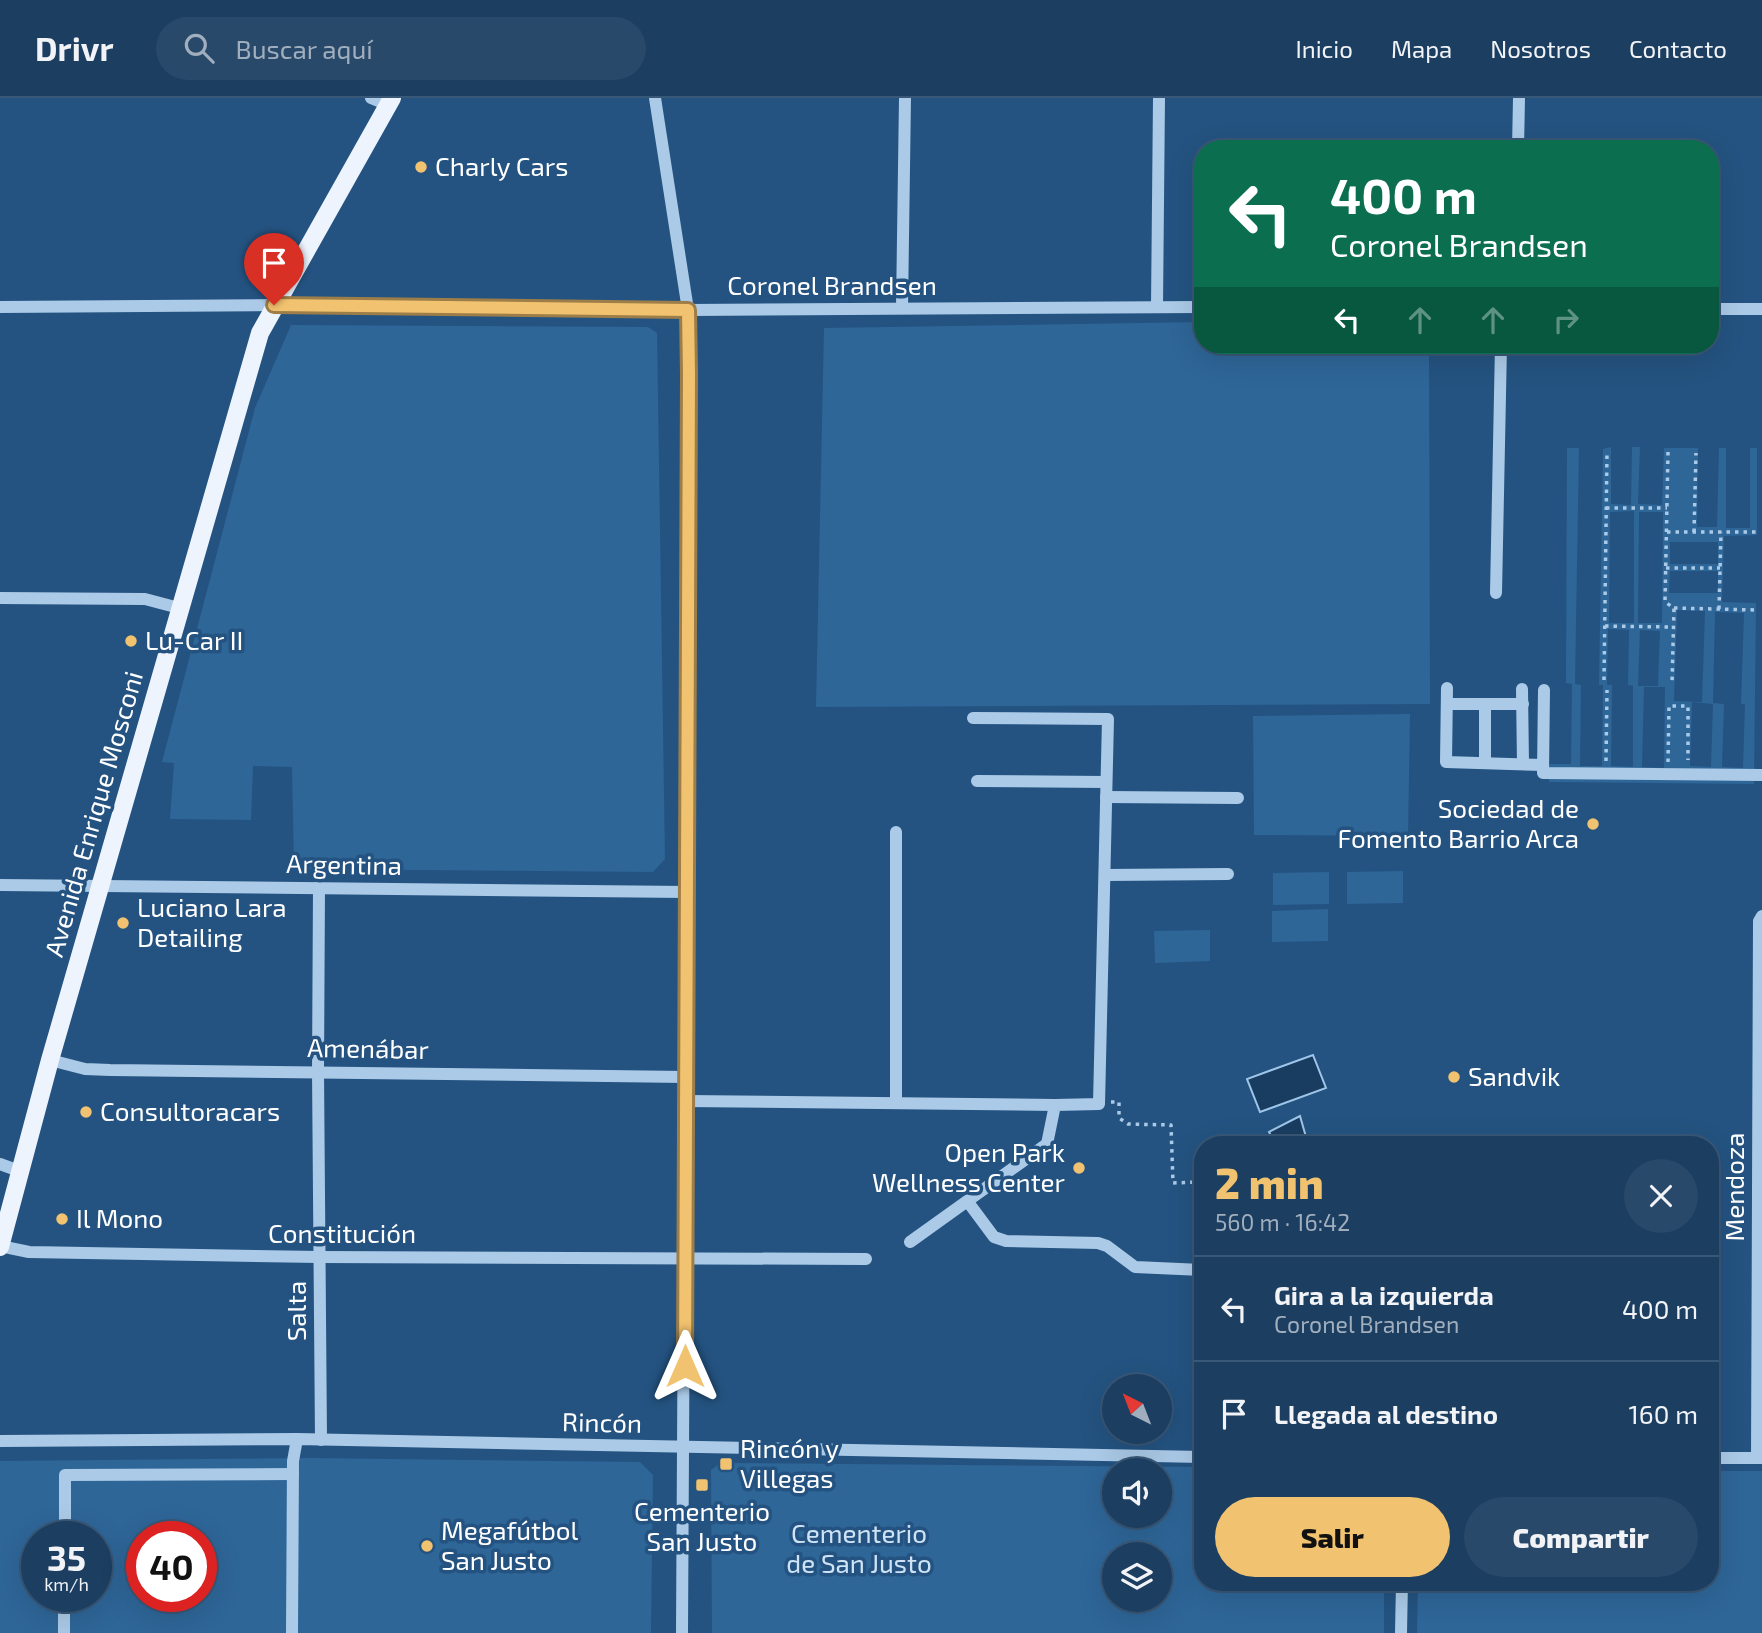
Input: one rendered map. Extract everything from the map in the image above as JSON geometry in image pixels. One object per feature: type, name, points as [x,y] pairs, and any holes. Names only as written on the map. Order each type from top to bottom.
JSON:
[{"type":"main road","name":"Avenida Enrique Mosconi","points":[[0,1247],[50,1060],[249,365],[260,333],[274,305],[390,102]]},
{"type":"street","points":[[371,98],[390,102]]},
{"type":"street","points":[[655,98],[688,310],[682,1633]]},
{"type":"street","points":[[902,309],[905,98]]},
{"type":"street","points":[[1157,307],[1159,98]]},
{"type":"street","points":[[1518,140],[1519,98]]},
{"type":"street","name":"Coronel Brandsen","points":[[0,307],[274,305],[688,310],[1194,307]]},
{"type":"street","points":[[1719,309],[1762,309]]},
{"type":"street","points":[[1496,593],[1501,354]]},
{"type":"street","points":[[0,598],[145,599],[179,608]]},
{"type":"street","points":[[1447,688],[1446,762],[1543,765]]},
{"type":"street","points":[[1522,689],[1523,764]]},
{"type":"street","points":[[1544,690],[1543,773],[1762,775]]},
{"type":"street","points":[[1447,704],[1523,704]]},
{"type":"street","points":[[1485,704],[1485,763]]},
{"type":"street","points":[[686,1101],[1099,1104],[1108,719],[973,718]]},
{"type":"street","points":[[977,781],[1106,782]]},
{"type":"street","points":[[1106,797],[1238,798]]},
{"type":"street","points":[[896,832],[896,1103]]},
{"type":"street","points":[[1106,875],[1228,874]]},
{"type":"street","name":"Argentina","points":[[0,886],[687,892]]},
{"type":"street","name":"Salta","points":[[319,887],[321,1440]]},
{"type":"street","name":"Mendoza","points":[[1759,1458],[1759,921],[1762,916]]},
{"type":"street","name":"Amenábar","points":[[50,1060],[85,1069],[686,1077]]},
{"type":"street","points":[[910,1242],[1047,1144],[1055,1105]]},
{"type":"street","points":[[0,1164],[22,1172]]},
{"type":"street","points":[[968,1202],[994,1237],[1006,1241],[1098,1243],[1135,1267],[1194,1270]]},
{"type":"street","name":"Constitución","points":[[0,1247],[29,1252],[319,1257],[866,1259]]},
{"type":"street","points":[[292,1633],[293,1474],[297,1439]]},
{"type":"street","name":"Rincón","points":[[0,1441],[297,1439],[1194,1457]]},
{"type":"street","points":[[1719,1458],[1759,1458]]},
{"type":"street","points":[[65,1521],[65,1475],[293,1474]]},
{"type":"street","points":[[1401,1633],[1402,1591]]},
{"type":"street","points":[[64,1612],[64,1633]]},
{"type":"path","points":[[1604,680],[1607,452]]},
{"type":"path","points":[[1668,453],[1665,602],[1674,608],[1756,610]]},
{"type":"path","points":[[1694,532],[1696,453]]},
{"type":"path","points":[[1606,508],[1667,508]]},
{"type":"path","points":[[1667,532],[1757,532]]},
{"type":"path","points":[[1719,608],[1721,532]]},
{"type":"path","points":[[1666,568],[1720,568]]},
{"type":"path","points":[[1672,684],[1674,608]]},
{"type":"path","points":[[1605,626],[1673,626]]},
{"type":"path","points":[[1606,774],[1607,690]]},
{"type":"path","points":[[1668,775],[1669,706],[1688,706],[1688,775]]},
{"type":"path","points":[[1099,1104],[1119,1102],[1119,1118],[1128,1124],[1171,1125],[1173,1183],[1194,1182]]},
{"type":"green space","points":[[1194,322],[1194,354],[1429,354],[1430,704],[816,707],[824,328]]},
{"type":"green space","points":[[291,325],[648,327],[657,333],[665,859],[653,872],[294,869],[292,767],[253,766],[251,820],[170,819],[174,763],[162,762],[255,408]]},
{"type":"green space","points":[[1611,447],[1611,504],[1631,505],[1632,447],[1640,447],[1638,504],[1662,505],[1664,448],[1698,448],[1697,527],[1717,527],[1719,448],[1726,448],[1726,528],[1750,528],[1750,448],[1757,448],[1757,535],[1724,536],[1722,602],[1756,603],[1754,784],[1549,782],[1549,764],[1571,764],[1572,684],[1566,683],[1567,448],[1579,448],[1575,684],[1581,685],[1580,766],[1602,766],[1603,685],[1599,685],[1603,449]],"holes":[[[1634,511],[1634,623],[1609,623],[1610,512]],[[1639,512],[1663,512],[1662,623],[1638,623]],[[1670,542],[1718,542],[1718,564],[1670,564]],[[1670,571],[1718,571],[1718,593],[1669,593]],[[1677,610],[1705,611],[1702,702],[1674,701]],[[1715,612],[1744,613],[1741,704],[1745,704],[1743,768],[1722,767],[1724,704],[1713,703]],[[1608,629],[1629,630],[1628,685],[1633,686],[1633,767],[1611,766],[1612,685],[1607,685]],[[1640,630],[1660,631],[1658,686],[1638,686]],[[1644,687],[1665,687],[1664,768],[1642,767]],[[1692,702],[1713,704],[1711,767],[1690,766]]]},
{"type":"green space","points":[[1410,714],[1408,836],[1254,835],[1253,716]]},
{"type":"green space","points":[[1403,871],[1403,903],[1347,904],[1347,872]]},
{"type":"green space","points":[[1329,872],[1329,904],[1273,905],[1273,873]]},
{"type":"green space","points":[[1328,909],[1328,941],[1272,942],[1272,911]]},
{"type":"green space","points":[[1210,930],[1210,961],[1155,963],[1154,931]]},
{"type":"green space","name":"Megafútbol San Justo","points":[[311,1458],[640,1462],[653,1475],[651,1633],[0,1633],[0,1461]]},
{"type":"green space","name":"Cementerio de San Justo","points":[[720,1463],[1102,1466],[1102,1528],[1172,1528],[1172,1467],[1194,1467],[1194,1591],[1384,1591],[1384,1633],[712,1633],[711,1470]]},
{"type":"green space","points":[[1719,1471],[1762,1471],[1762,1633],[1417,1633],[1418,1591],[1719,1591]]},
{"type":"shaded area","points":[[1313,1055],[1326,1088],[1260,1112],[1247,1079]]},
{"type":"shaded area","points":[[1300,1116],[1306,1136],[1271,1136],[1269,1132]]},
{"type":"place","name":"Charly Cars","points":[[421,167]]},
{"type":"place","name":"Lu-Car II","points":[[131,641]]},
{"type":"place","name":"Sociedad de Fomento Barrio Arca","points":[[1593,824]]},
{"type":"place","name":"Luciano Lara Detailing","points":[[123,923]]},
{"type":"place","name":"Sandvik","points":[[1454,1077]]},
{"type":"place","name":"Consultoracars","points":[[86,1112]]},
{"type":"place","name":"Open Park Wellness Center","points":[[1079,1168]]},
{"type":"place","name":"Il Mono","points":[[62,1219]]},
{"type":"place","name":"Rincón y Villegas","points":[[726,1464]]},
{"type":"place","name":"Cementerio San Justo","points":[[702,1485]]},
{"type":"place","name":"Megafútbol San Justo","points":[[427,1546]]},
{"type":"route","points":[[274,305],[688,310],[685,1366]]}]
